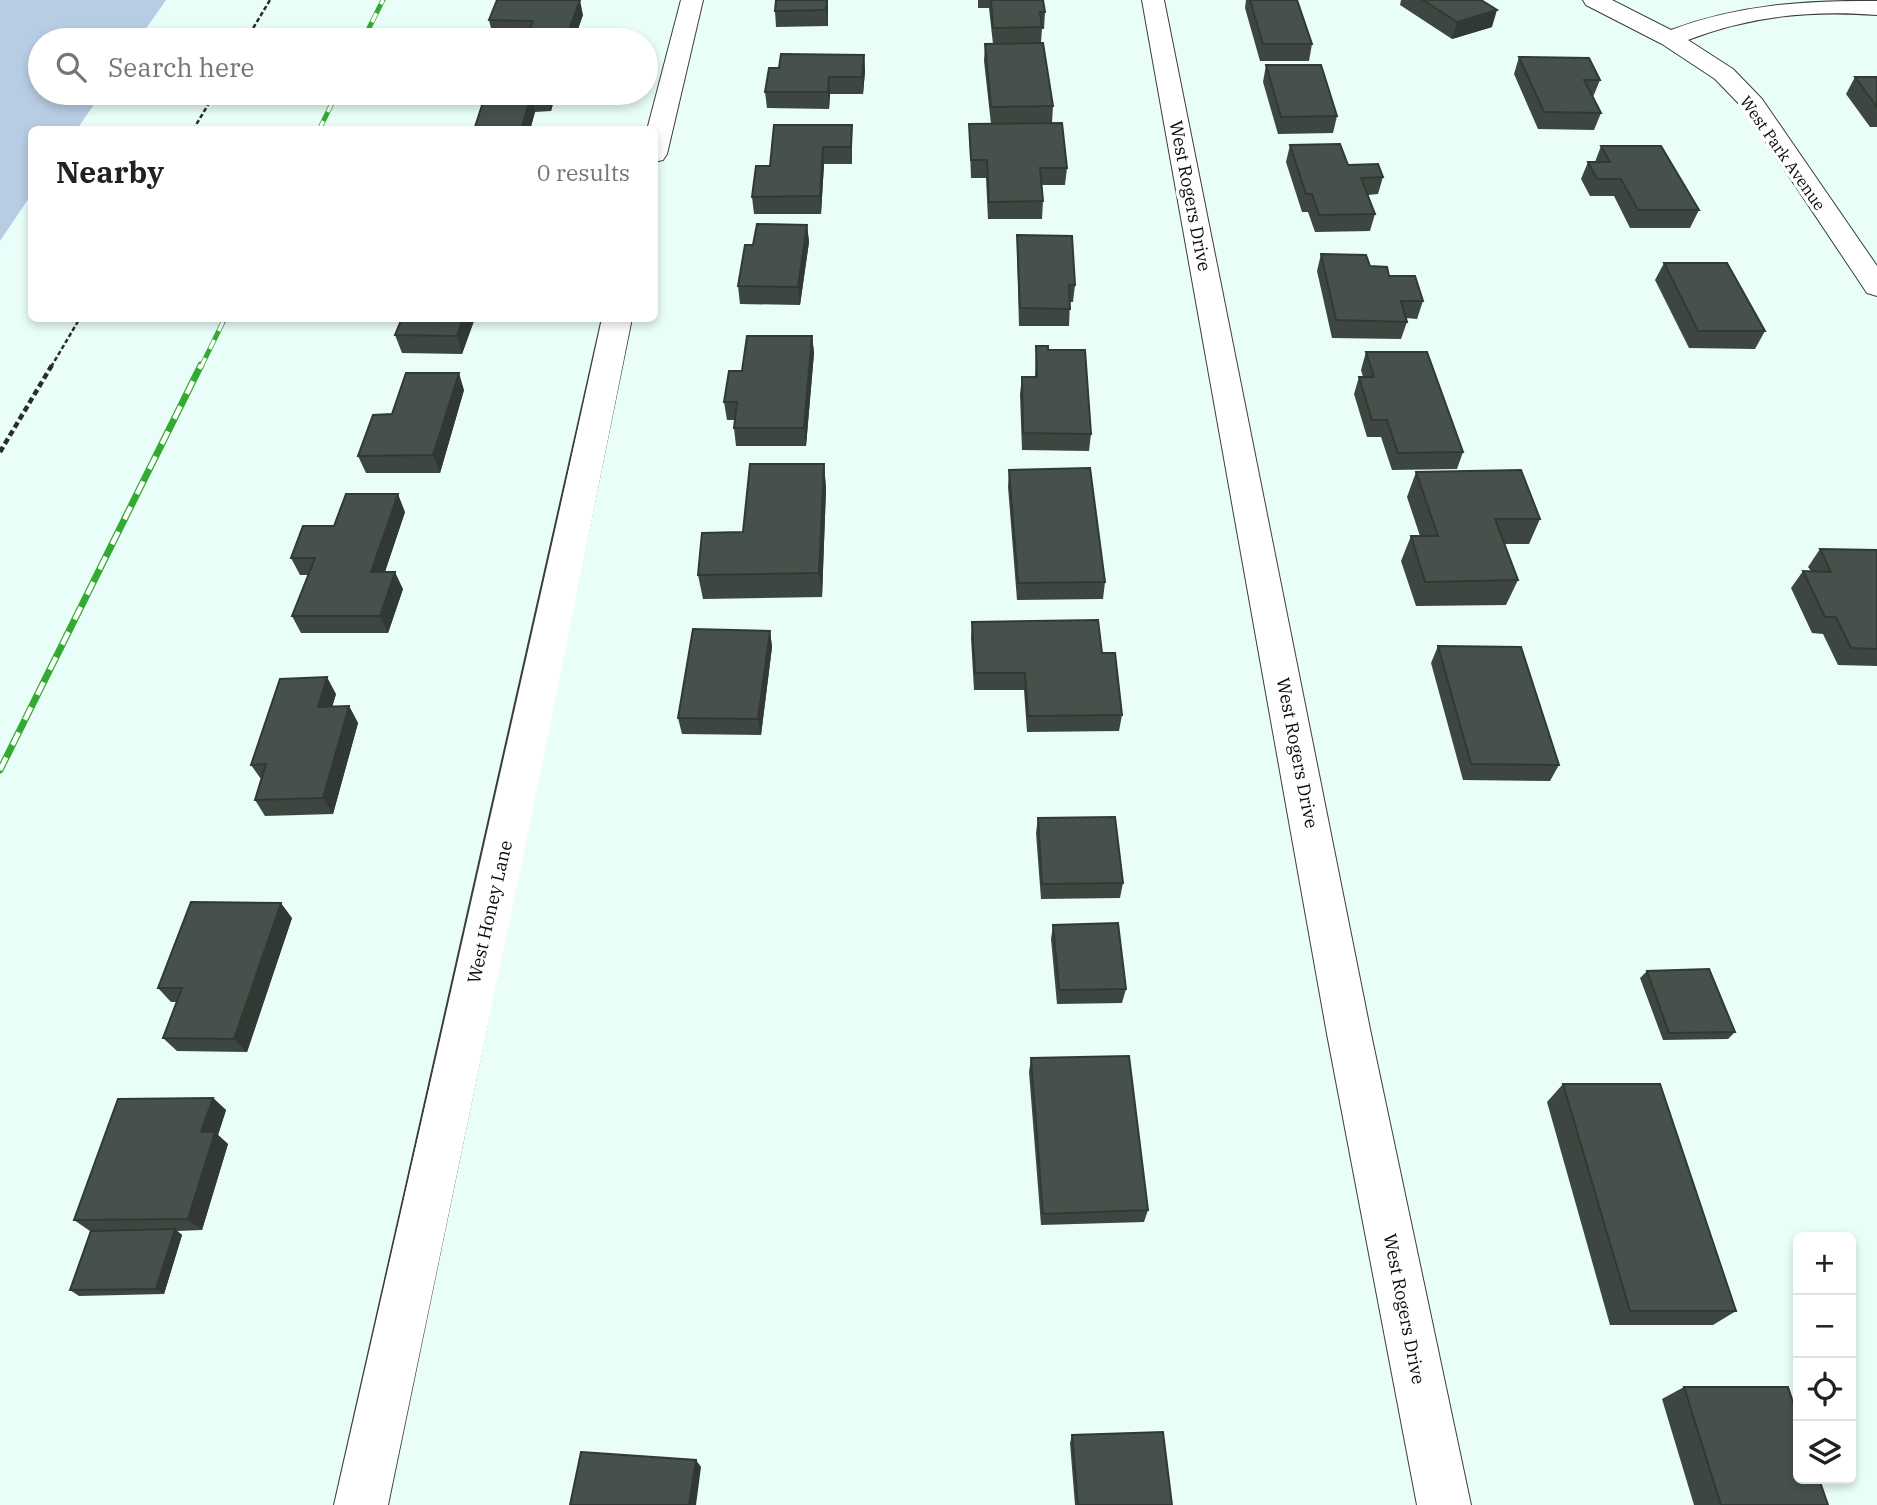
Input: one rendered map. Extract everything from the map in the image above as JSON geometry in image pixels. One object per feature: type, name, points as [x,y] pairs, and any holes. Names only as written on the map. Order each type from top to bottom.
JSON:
[{"type":"street","points":[[658,138],[692,0]]},
{"type":"street","name":"West Rogers Drive","points":[[1153,0],[1349,1034],[1444,1505]]},
{"type":"street","name":"West Park Avenue","points":[[1594,0],[1670,39],[1724,74],[1753,104],[1877,287]]},
{"type":"street","points":[[1670,39],[1732,16],[1791,5],[1825,4],[1877,8]]},
{"type":"street","name":"West Honey Lane","points":[[361,1505],[485,933],[530,739],[616,322]]},
{"type":"path","points":[[253,28],[270,0]]},
{"type":"path","points":[[195,126],[208,105]]},
{"type":"path","points":[[0,452],[78,322]]},
{"type":"shaded area","points":[[0,0],[166,0],[146,28],[28,28],[28,105],[94,105],[79,126],[28,126],[28,199],[0,241]]},
{"type":"building","points":[[497,0],[580,0],[570,28],[530,28],[533,21],[489,20]]},
{"type":"building","points":[[776,0],[827,0],[826,10],[775,11]]},
{"type":"building","points":[[991,0],[1043,0],[1045,12],[1040,12],[1042,27],[993,28]]},
{"type":"building","points":[[1250,0],[1297,0],[1312,44],[1263,44]]},
{"type":"building","points":[[1423,0],[1481,0],[1497,10],[1457,22]]},
{"type":"building","points":[[1043,43],[1053,106],[991,107],[985,44]]},
{"type":"building","points":[[781,54],[864,55],[862,77],[829,77],[828,92],[765,92],[769,68],[779,68]]},
{"type":"building","points":[[1519,57],[1589,58],[1600,80],[1584,80],[1601,113],[1544,112]]},
{"type":"building","points":[[1266,65],[1321,65],[1337,116],[1281,117]]},
{"type":"building","points":[[1855,77],[1877,77],[1877,107]]},
{"type":"building","points":[[482,105],[528,105],[522,126],[475,126]]},
{"type":"building","points":[[1062,123],[1067,168],[1040,168],[1043,201],[989,202],[987,160],[971,160],[969,124]]},
{"type":"building","points":[[774,125],[852,125],[851,147],[823,147],[820,196],[752,197],[756,166],[770,166]]},
{"type":"building","points":[[1340,144],[1348,165],[1378,164],[1383,177],[1361,178],[1375,214],[1319,215],[1312,194],[1306,194],[1290,145]]},
{"type":"building","points":[[1601,146],[1661,146],[1699,210],[1638,210],[1621,179],[1597,179],[1588,162],[1610,162]]},
{"type":"building","points":[[757,224],[807,225],[798,287],[738,286],[745,245],[753,245]]},
{"type":"building","points":[[1017,235],[1072,236],[1075,285],[1069,285],[1070,309],[1020,308]]},
{"type":"building","points":[[1321,254],[1366,255],[1370,266],[1387,267],[1389,276],[1415,276],[1423,301],[1401,301],[1407,322],[1336,320]]},
{"type":"building","points":[[1664,263],[1727,263],[1765,331],[1698,331]]},
{"type":"building","points":[[400,322],[462,322],[457,336],[395,335]]},
{"type":"building","points":[[747,336],[812,336],[804,428],[734,428],[737,402],[724,402],[729,371],[742,371]]},
{"type":"building","points":[[1036,346],[1048,346],[1048,350],[1085,350],[1091,434],[1023,433],[1022,377],[1037,377]]},
{"type":"building","points":[[1366,352],[1427,352],[1463,452],[1398,453],[1387,420],[1372,420],[1359,377],[1374,377]]},
{"type":"building","points":[[406,373],[459,373],[433,455],[358,456],[373,415],[392,414]]},
{"type":"building","points":[[750,464],[824,464],[819,573],[698,575],[702,533],[743,532]]},
{"type":"building","points":[[1090,468],[1105,582],[1018,583],[1009,470]]},
{"type":"building","points":[[1521,470],[1540,519],[1495,519],[1518,580],[1425,582],[1411,536],[1438,536],[1416,472]]},
{"type":"building","points":[[346,494],[398,494],[371,572],[395,572],[380,616],[292,616],[315,558],[291,558],[303,526],[334,526]]},
{"type":"building","points":[[1820,549],[1877,550],[1877,649],[1851,648],[1836,617],[1825,617],[1803,571],[1831,572]]},
{"type":"building","points":[[1098,620],[1102,653],[1115,653],[1122,715],[1028,716],[1025,673],[975,673],[972,622]]},
{"type":"building","points":[[693,629],[770,631],[758,719],[678,718]]},
{"type":"building","points":[[1438,646],[1521,647],[1559,765],[1471,764]]},
{"type":"building","points":[[327,677],[318,707],[349,706],[323,798],[255,800],[266,764],[251,765],[280,679]]},
{"type":"building","points":[[1115,817],[1123,883],[1042,884],[1038,818]]},
{"type":"building","points":[[191,902],[281,903],[234,1039],[163,1038],[182,988],[158,988]]},
{"type":"building","points":[[1118,923],[1126,989],[1059,990],[1053,925]]},
{"type":"building","points":[[1709,969],[1735,1032],[1669,1033],[1647,971]]},
{"type":"building","points":[[1129,1056],[1148,1210],[1043,1214],[1031,1058]]},
{"type":"building","points":[[1563,1084],[1660,1084],[1736,1311],[1630,1311]]},
{"type":"building","points":[[213,1098],[201,1132],[215,1132],[188,1219],[74,1220],[118,1099]]},
{"type":"building","points":[[175,1229],[156,1289],[70,1290],[91,1231]]},
{"type":"building","points":[[1684,1387],[1788,1387],[1793,1402],[1793,1484],[1821,1484],[1828,1505],[1721,1505]]},
{"type":"building","points":[[1163,1432],[1172,1505],[1078,1505],[1072,1435]]},
{"type":"building","points":[[581,1452],[696,1460],[689,1505],[570,1505]]},
{"type":"railway","points":[[369,28],[383,0]]},
{"type":"railway","points":[[321,126],[331,105]]},
{"type":"railway","points":[[201,367],[223,322]]},
{"type":"railway","points":[[0,770],[201,365]]}]
